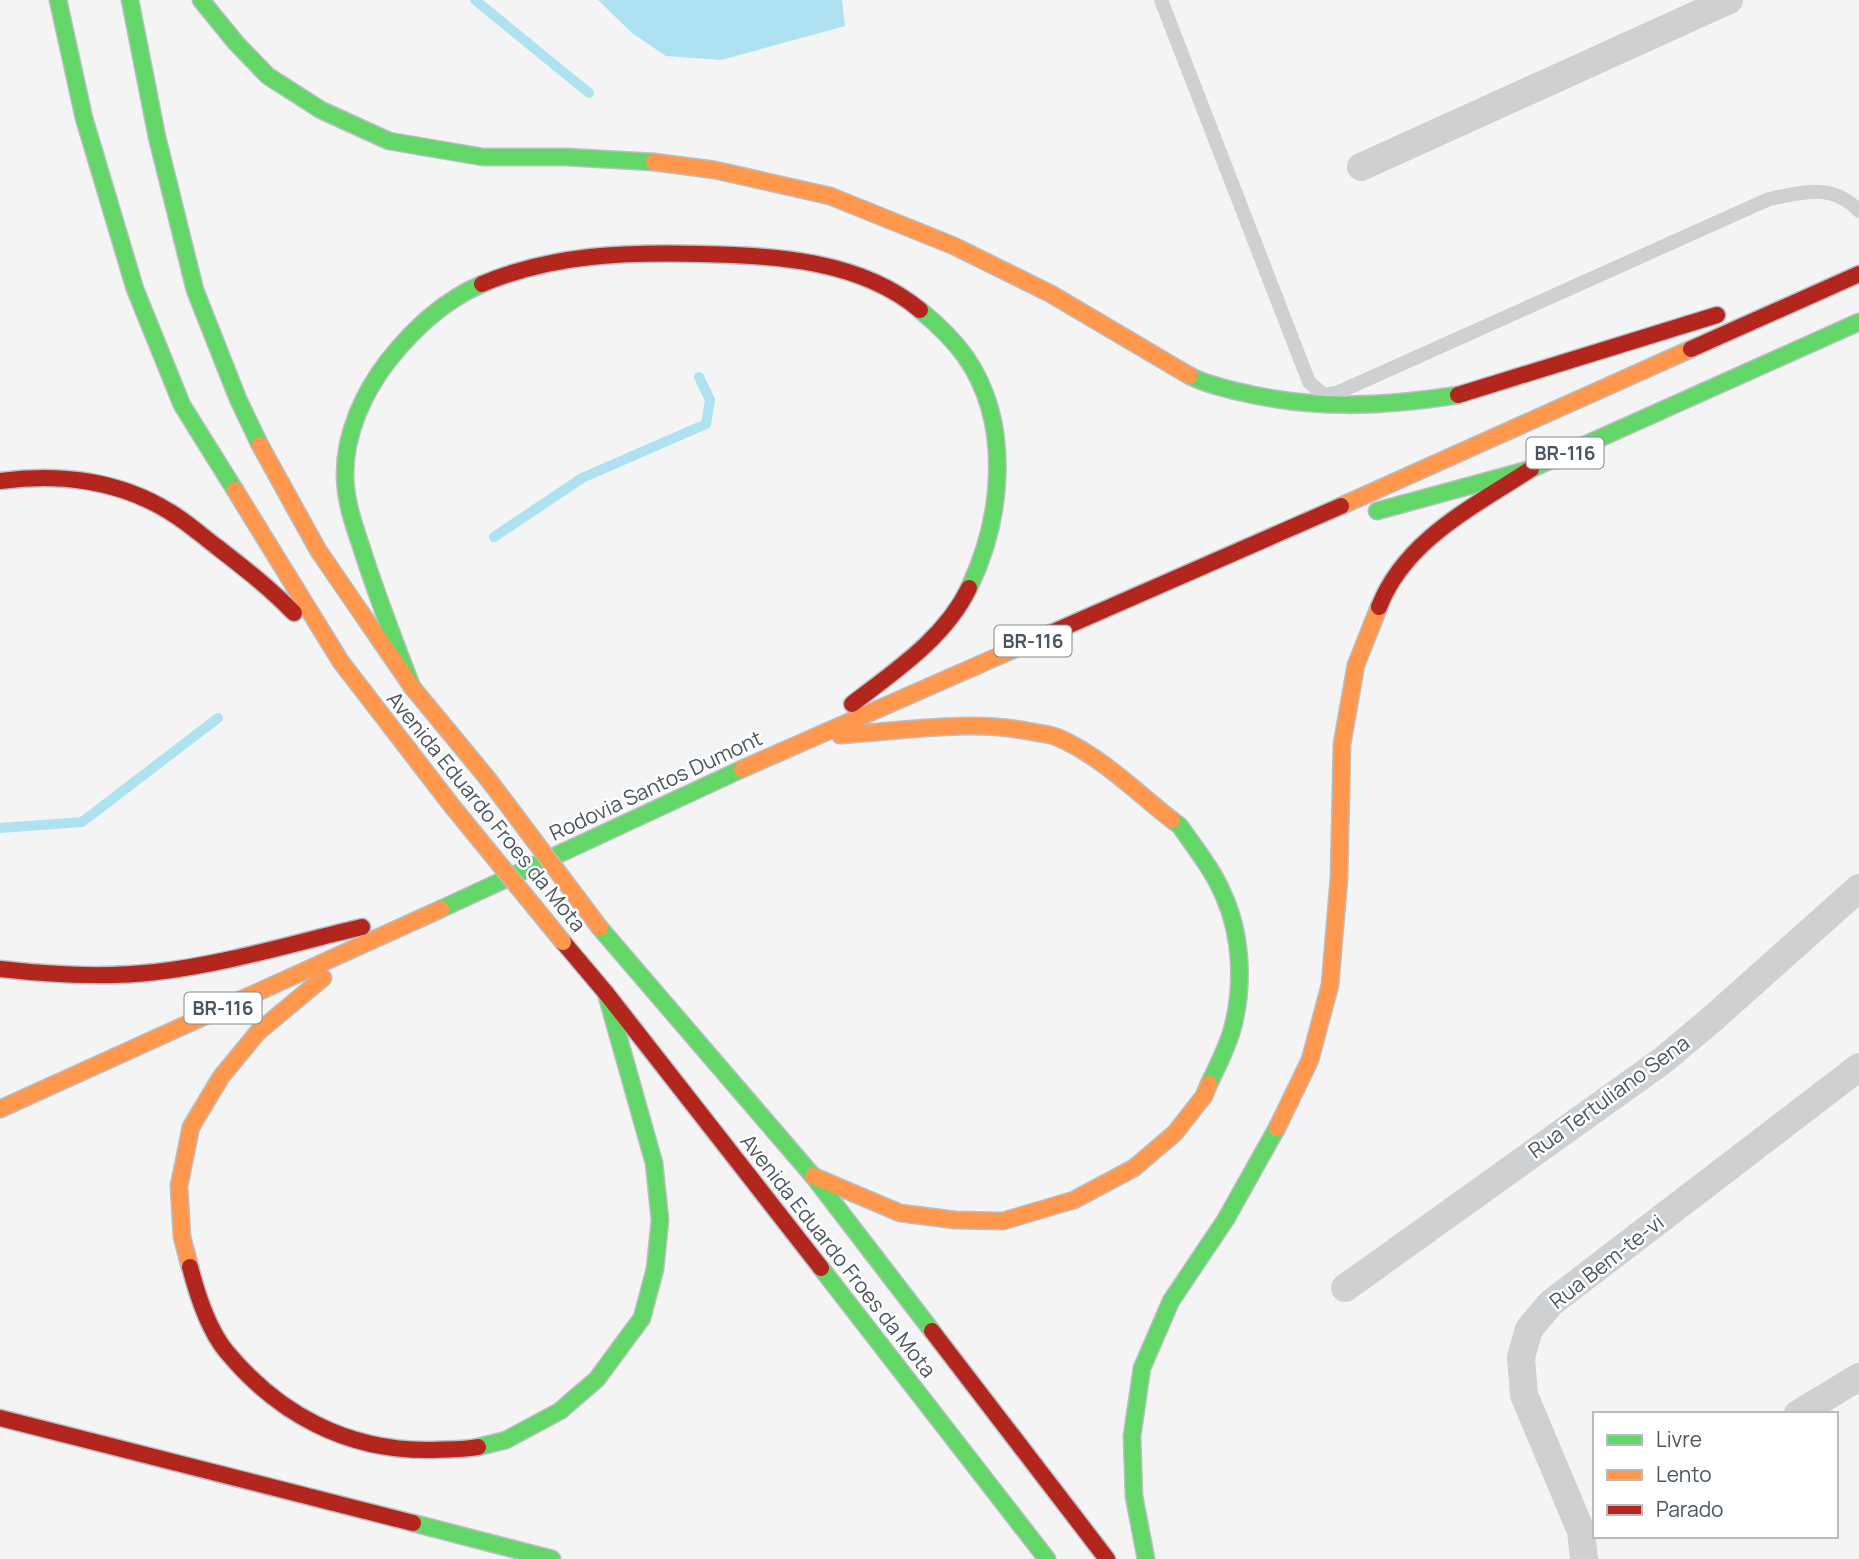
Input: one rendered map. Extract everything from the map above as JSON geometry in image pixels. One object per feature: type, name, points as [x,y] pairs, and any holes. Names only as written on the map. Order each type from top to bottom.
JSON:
[{"type":"highway","name":"Avenida Eduardo Froes da Mota","points":[[58,0],[84,118],[135,289],[181,405],[341,662],[452,806],[606,993],[1047,1559]]},
{"type":"highway","name":"Avenida Eduardo Froes da Mota","points":[[130,0],[157,137],[195,290],[233,388],[268,460],[318,550],[412,687],[488,779],[600,928],[813,1176],[1107,1559]]},
{"type":"highway","points":[[201,0],[236,43],[268,76],[321,110],[389,141],[483,157],[566,157],[666,163],[715,170],[830,196],[954,246],[1027,282],[1201,382],[1264,398],[1310,405],[1376,405],[1457,395],[1740,307],[1852,277]]},
{"type":"highway","points":[[412,687],[370,579],[345,487],[349,436],[362,398],[393,352],[438,311],[472,290],[507,273],[547,262],[619,254],[778,257],[816,263],[854,274],[891,291],[933,321],[959,348],[976,372],[986,395],[997,447],[998,486],[988,538],[957,610],[900,666],[810,737]]},
{"type":"highway","points":[[1256,544],[1852,277]]},
{"type":"highway","name":"BR-116","points":[[1256,544],[1531,469],[1859,322]]},
{"type":"highway","points":[[1146,1559],[1134,1496],[1132,1436],[1142,1368],[1171,1301],[1226,1219],[1274,1134],[1310,1060],[1330,985],[1339,878],[1342,744],[1356,665],[1388,584],[1426,539],[1531,469]]},
{"type":"highway","points":[[0,481],[49,475],[116,488],[157,504],[270,587],[341,662]]},
{"type":"highway","name":"Rodovia Santos Dumont","points":[[0,1109],[446,907],[810,737],[1256,544]]},
{"type":"highway","points":[[810,737],[959,727],[1009,727],[1058,737],[1087,758],[1118,774],[1132,789],[1180,826],[1223,893],[1231,916],[1240,968],[1232,1031],[1204,1096],[1175,1133],[1134,1168],[1074,1200],[1003,1221],[955,1220],[900,1213],[813,1176]]},
{"type":"highway","points":[[0,969],[34,973],[116,974],[176,969],[446,907]]},
{"type":"highway","points":[[446,907],[323,979],[288,1006],[258,1032],[221,1077],[191,1127],[179,1186],[181,1237],[198,1300],[224,1349],[269,1395],[306,1421],[363,1444],[414,1450],[468,1449],[506,1440],[560,1411],[597,1379],[642,1318],[655,1269],[660,1220],[654,1163],[606,993]]},
{"type":"highway","points":[[0,1418],[552,1559]]},
{"type":"street","points":[[1361,167],[1729,0]]},
{"type":"street","name":"Rua Tertuliano Sena","points":[[1345,1288],[1662,1061],[1859,888]]},
{"type":"street","name":"Rua Bem-te-vi","points":[[1584,1559],[1588,1527],[1524,1395],[1521,1357],[1530,1329],[1551,1303],[1859,1068]]},
{"type":"street","points":[[1801,1412],[1859,1377]]},
{"type":"lane","points":[[1161,0],[1309,382],[1324,395],[1339,392],[1769,199],[1826,192],[1838,195],[1859,211]]},
{"type":"water","points":[[598,0],[842,0],[845,26],[721,60],[666,56],[632,33]]},
{"type":"waterway","points":[[475,0],[589,93]]},
{"type":"waterway","points":[[494,537],[582,478],[706,424],[710,400],[699,377]]},
{"type":"waterway","points":[[0,828],[82,822],[218,718]]},
{"type":"traffic: fast","points":[[58,0],[84,118],[135,289],[182,405],[235,490]]},
{"type":"traffic: fast","points":[[130,0],[157,137],[195,290],[238,399],[260,445]]},
{"type":"traffic: fast","points":[[201,0],[236,43],[268,76],[321,110],[389,141],[483,157],[566,157],[654,162]]},
{"type":"traffic: fast","points":[[412,687],[350,511],[345,474],[348,443],[364,400],[379,373],[398,349],[443,307],[482,284]]},
{"type":"traffic: fast","points":[[920,310],[965,356],[980,382],[996,440],[995,501],[981,560],[969,588]]},
{"type":"traffic: fast","points":[[1377,511],[1531,469],[1859,322]]},
{"type":"traffic: fast","points":[[1190,376],[1213,385],[1264,397],[1320,404],[1374,404],[1458,395]]},
{"type":"traffic: fast","points":[[441,909],[742,769]]},
{"type":"traffic: fast","points":[[1172,820],[1180,826],[1219,885],[1234,926],[1237,944],[1239,979],[1236,1013],[1227,1044],[1209,1084]]},
{"type":"traffic: fast","points":[[600,928],[813,1176],[932,1331]]},
{"type":"traffic: fast","points":[[478,1447],[506,1440],[560,1411],[597,1379],[642,1318],[655,1269],[660,1220],[654,1163],[606,993]]},
{"type":"traffic: fast","points":[[1146,1559],[1134,1496],[1132,1436],[1142,1368],[1171,1301],[1226,1219],[1277,1128]]},
{"type":"traffic: fast","points":[[821,1268],[1047,1559]]},
{"type":"traffic: fast","points":[[413,1523],[552,1559]]},
{"type":"traffic: slow","points":[[654,162],[715,170],[830,196],[954,246],[1051,294],[1190,376]]},
{"type":"traffic: slow","points":[[1341,506],[1691,349]]},
{"type":"traffic: slow","points":[[260,445],[318,550],[412,687],[488,779]]},
{"type":"traffic: slow","points":[[235,490],[341,662],[452,806]]},
{"type":"traffic: slow","points":[[1277,1128],[1310,1060],[1330,985],[1339,878],[1342,744],[1356,665],[1379,607]]},
{"type":"traffic: slow","points":[[742,769],[1051,633]]},
{"type":"traffic: slow","points":[[840,735],[986,726],[1053,736],[1090,755],[1172,820]]},
{"type":"traffic: slow","points":[[488,779],[600,928]]},
{"type":"traffic: slow","points":[[452,806],[563,942]]},
{"type":"traffic: slow","points":[[0,1109],[441,909]]},
{"type":"traffic: slow","points":[[190,1267],[182,1237],[179,1186],[191,1127],[221,1077],[258,1032],[323,978]]},
{"type":"traffic: slow","points":[[813,1176],[900,1213],[955,1220],[1003,1221],[1074,1200],[1134,1168],[1175,1133],[1204,1096],[1209,1084]]},
{"type":"traffic: jam","points":[[482,284],[536,266],[590,257],[674,253],[730,255],[788,259],[844,271],[871,280],[920,310]]},
{"type":"traffic: jam","points":[[1691,349],[1859,274]]},
{"type":"traffic: jam","points":[[1458,395],[1717,315]]},
{"type":"traffic: jam","points":[[1379,607],[1391,583],[1423,544],[1464,512],[1531,469]]},
{"type":"traffic: jam","points":[[0,481],[66,479],[109,486],[150,501],[194,529],[257,578],[294,613]]},
{"type":"traffic: jam","points":[[1051,633],[1341,506]]},
{"type":"traffic: jam","points":[[852,704],[902,666],[933,638],[947,623],[969,588]]},
{"type":"traffic: jam","points":[[0,969],[78,975],[156,972],[234,958],[362,927]]},
{"type":"traffic: jam","points":[[563,942],[821,1268]]},
{"type":"traffic: jam","points":[[190,1267],[204,1311],[226,1351],[268,1393],[292,1410],[343,1436],[370,1444],[430,1450],[478,1447]]},
{"type":"traffic: jam","points":[[932,1331],[1107,1559]]},
{"type":"traffic: jam","points":[[0,1418],[413,1523]]}]
